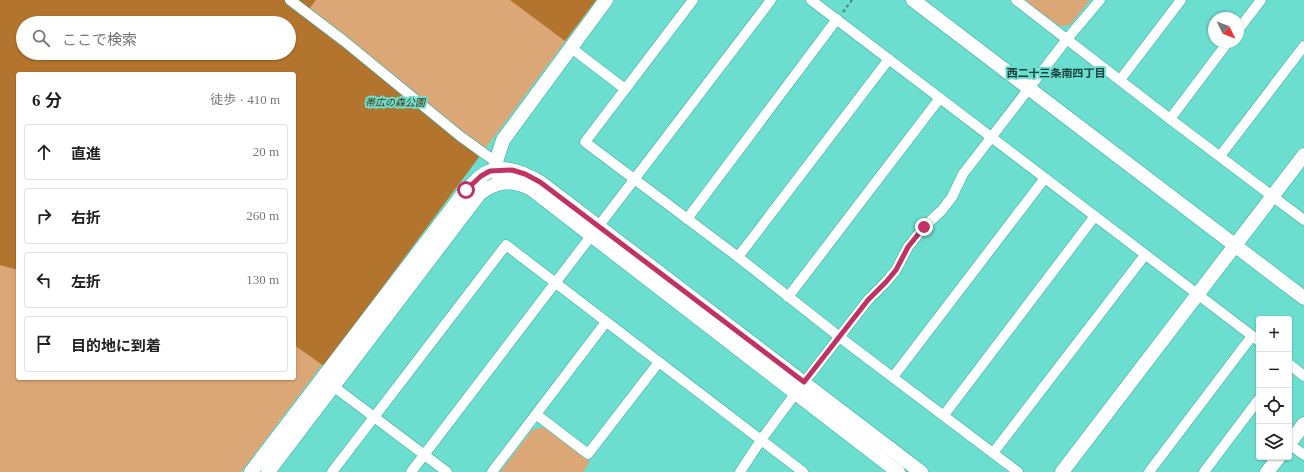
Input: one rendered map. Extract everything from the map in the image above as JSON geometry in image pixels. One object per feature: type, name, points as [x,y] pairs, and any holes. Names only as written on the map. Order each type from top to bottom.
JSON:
[{"type":"street","points":[[290,0],[344,41],[460,136],[498,172],[530,188],[596,231],[799,388],[898,472]]},
{"type":"street","points":[[251,472],[328,382],[480,193],[491,186],[498,172],[503,140],[606,0]]},
{"type":"street","points":[[693,0],[585,142],[738,257],[839,337],[1018,472]]},
{"type":"street","points":[[411,472],[596,231],[770,0]]},
{"type":"street","points":[[811,0],[1255,338],[1149,472]]},
{"type":"street","points":[[913,0],[1304,298]]},
{"type":"street","points":[[1016,0],[1304,220]]},
{"type":"street","points":[[740,472],[761,440],[799,388],[868,300],[896,270],[908,247],[924,227],[942,210],[952,197],[963,174],[1067,39],[1100,0]]},
{"type":"street","points":[[1120,80],[1180,0]]},
{"type":"street","points":[[1244,22],[1261,0]]},
{"type":"street","points":[[687,219],[837,19]]},
{"type":"street","points":[[1220,156],[1304,46]]},
{"type":"street","points":[[570,47],[625,89]]},
{"type":"street","points":[[1170,119],[1223,48]]},
{"type":"street","points":[[738,257],[889,59]]},
{"type":"street","points":[[788,297],[940,98]]},
{"type":"street","points":[[1062,472],[1304,155]]},
{"type":"street","points":[[893,378],[1045,178]]},
{"type":"street","points":[[944,416],[1094,216]]},
{"type":"street","points":[[332,472],[506,245],[803,472]]},
{"type":"street","points":[[993,453],[1145,255]]},
{"type":"street","points":[[492,472],[537,415],[606,322]]},
{"type":"street","points":[[537,415],[588,454],[659,362]]},
{"type":"street","points":[[1292,366],[1304,376]]},
{"type":"street","points":[[328,382],[448,472]]},
{"type":"street","points":[[268,472],[328,382]]},
{"type":"street","points":[[799,388],[920,472]]},
{"type":"street","points":[[1204,472],[1256,403]]},
{"type":"street","points":[[1292,440],[1304,424]]},
{"type":"street","points":[[1292,446],[1304,455]]},
{"type":"street","points":[[1267,472],[1277,460]]},
{"type":"path","points":[[837,19],[852,0]]},
{"type":"green space","name":"帯広の森公園","points":[[0,0],[596,0],[479,157],[241,472],[0,472]]},
{"type":"green space","points":[[0,0],[316,0],[306,13],[479,157],[324,366],[296,346],[296,72],[16,72],[16,269],[0,265]]},
{"type":"green space","points":[[510,0],[596,0],[565,41]]},
{"type":"green space","points":[[1027,0],[1090,0],[1070,25],[1060,26],[1027,3]]},
{"type":"green space","points":[[543,427],[590,462],[583,472],[500,472],[532,430]]},
{"type":"district","name":"西二十三条南四丁目","points":[[1056,73]]},
{"type":"route","points":[[466,190],[481,176],[490,171],[498,170],[512,170],[525,174],[540,182],[804,382],[868,300],[896,270],[908,247],[924,227]]}]
